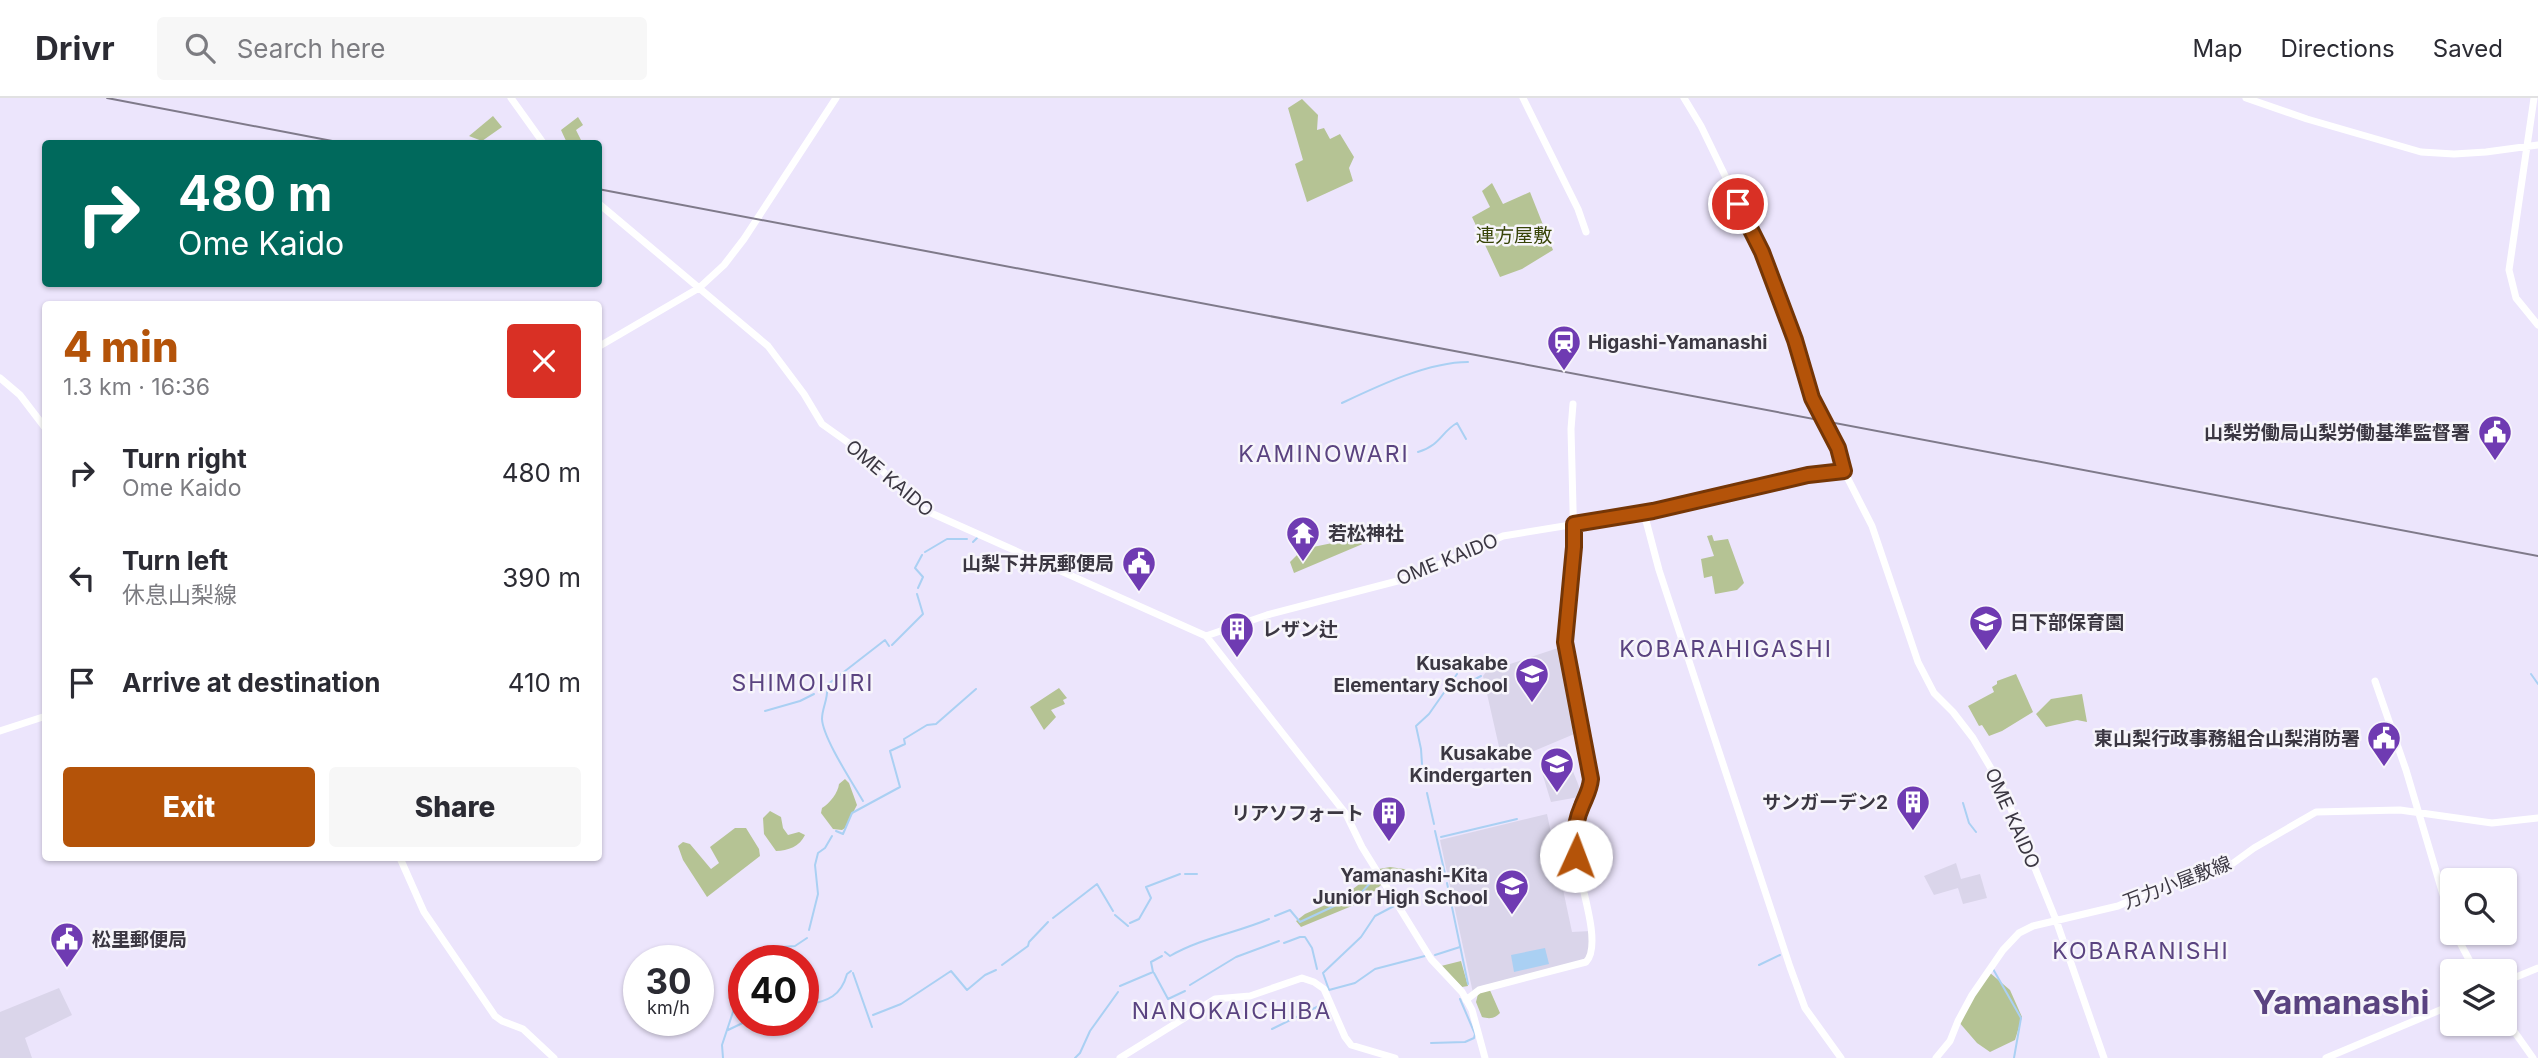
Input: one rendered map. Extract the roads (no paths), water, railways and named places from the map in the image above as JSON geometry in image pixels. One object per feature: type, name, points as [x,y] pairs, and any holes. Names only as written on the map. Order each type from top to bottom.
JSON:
[{"type":"main road","points":[[511,98],[541,140]]},
{"type":"main road","points":[[602,345],[699,288],[732,255],[836,98]]},
{"type":"main road","points":[[1523,98],[1574,201],[1586,232]]},
{"type":"main road","points":[[1684,98],[1701,126],[1762,252],[1795,340],[1812,398],[1838,448],[1844,471]]},
{"type":"main road","points":[[2246,98],[2421,152],[2454,154],[2538,145]]},
{"type":"main road","points":[[2534,98],[2508,270],[2516,298],[2538,325]]},
{"type":"main road","name":"OME KAIDO","points":[[602,206],[768,346],[804,394],[822,424],[867,456],[922,509],[1206,636],[1267,615],[1409,578],[1503,536],[1644,513],[1808,475],[1844,471],[1872,526],[1918,662],[1934,693],[1973,738],[2002,787],[2056,920],[2104,1058]]},
{"type":"main road","points":[[0,378],[20,395],[42,424]]},
{"type":"main road","points":[[1466,1000],[1479,990],[1581,964],[1591,955],[1591,921],[1573,839],[1577,821],[1590,790],[1590,771],[1565,642],[1574,547],[1571,429],[1573,404]]},
{"type":"main road","points":[[1644,513],[1659,570],[1790,967],[1805,1008],[1841,1058]]},
{"type":"main road","points":[[1206,636],[1346,814],[1362,847],[1432,959],[1466,1000],[1475,1017],[1486,1058]]},
{"type":"main road","points":[[2375,681],[2420,813],[2440,883]]},
{"type":"main road","points":[[0,731],[42,717]]},
{"type":"main road","name":"万力小屋敷線","points":[[1936,1058],[1944,1050],[1972,995],[2010,941],[2028,928],[2118,906],[2177,880],[2232,864],[2254,848],[2316,813],[2377,810],[2492,823],[2538,818]]},
{"type":"main road","points":[[401,861],[424,912],[495,1016],[523,1029],[554,1058]]},
{"type":"main road","points":[[2517,977],[2538,968]]},
{"type":"main road","points":[[1121,1058],[1215,999],[1250,996],[1302,978],[1324,989],[1351,1045],[1395,1058]]},
{"type":"main road","points":[[2326,1058],[2440,1010]]},
{"type":"main road","points":[[2517,1035],[2533,1058]]},
{"type":"water","points":[[1545,948],[1549,964],[1514,972],[1511,955]]},
{"type":"waterway","points":[[1342,403],[1420,370],[1468,362]]},
{"type":"waterway","points":[[1418,452],[1432,446],[1457,423],[1466,439]]},
{"type":"waterway","points":[[973,542],[977,538]]},
{"type":"waterway","points":[[925,552],[947,539],[967,539]]},
{"type":"waterway","points":[[918,588],[923,577],[915,568],[922,555]]},
{"type":"waterway","points":[[892,645],[923,614],[917,594]]},
{"type":"waterway","points":[[863,801],[827,737],[822,719],[827,685],[885,640],[889,646]]},
{"type":"waterway","points":[[1422,764],[1416,726],[1429,714],[1457,674]]},
{"type":"waterway","points":[[2531,674],[2538,684]]},
{"type":"waterway","points":[[1452,682],[1462,686],[1481,676]]},
{"type":"waterway","points":[[836,831],[843,834],[852,813],[900,787],[890,751],[905,744],[904,739],[927,725],[936,724],[976,689]]},
{"type":"waterway","points":[[765,711],[814,694]]},
{"type":"waterway","points":[[1427,793],[1434,824]]},
{"type":"waterway","points":[[1963,803],[1969,823],[1976,832]]},
{"type":"waterway","points":[[1441,837],[1517,819]]},
{"type":"waterway","points":[[1422,876],[1446,878],[1435,831]]},
{"type":"waterway","points":[[809,930],[818,894],[815,865],[818,853],[825,848],[832,836]]},
{"type":"waterway","points":[[1384,873],[1409,874]]},
{"type":"waterway","points":[[1130,923],[1139,919],[1151,898],[1146,887],[1180,874]]},
{"type":"waterway","points":[[1185,874],[1197,874]]},
{"type":"waterway","points":[[1275,916],[1290,910],[1300,922],[1360,894],[1373,880]]},
{"type":"waterway","points":[[1447,883],[1468,984]]},
{"type":"waterway","points":[[1053,918],[1097,884],[1113,911]]},
{"type":"waterway","points":[[1394,906],[1375,916],[1361,937],[1323,973],[1329,990],[1355,983],[1375,969],[1425,956]]},
{"type":"waterway","points":[[1115,915],[1128,926]]},
{"type":"waterway","points":[[1165,952],[1170,956],[1269,919]]},
{"type":"waterway","points":[[1002,965],[1028,946],[1048,922]]},
{"type":"waterway","points":[[1284,943],[1305,937],[1312,948],[1317,969]]},
{"type":"waterway","points":[[796,945],[807,938]]},
{"type":"waterway","points":[[1190,985],[1236,957],[1279,941]]},
{"type":"waterway","points":[[1435,955],[1460,947]]},
{"type":"waterway","points":[[1759,965],[1780,955]]},
{"type":"waterway","points":[[1120,986],[1153,972],[1151,962],[1162,956]]},
{"type":"waterway","points":[[1993,969],[2021,1018],[2014,1058]]},
{"type":"waterway","points":[[873,1015],[901,1004],[951,971],[967,990],[985,975],[996,970]]},
{"type":"waterway","points":[[819,1002],[833,996],[851,971]]},
{"type":"waterway","points":[[853,973],[872,1027]]},
{"type":"waterway","points":[[1154,973],[1168,999],[1185,991]]},
{"type":"waterway","points":[[1075,1058],[1090,1031],[1118,992]]},
{"type":"waterway","points":[[1431,1043],[1465,1042],[1474,1038],[1475,1034],[1460,999]]},
{"type":"waterway","points":[[1272,1029],[1327,1002]]},
{"type":"waterway","points":[[723,1058],[722,1045],[728,1027]]},
{"type":"railway","points":[[107,98],[327,140]]},
{"type":"railway","points":[[602,190],[2538,556]]},
{"type":"place","name":"Higashi-Yamanashi","points":[[1564,372]]},
{"type":"place","name":"山梨労働局山梨労働基準監督署","points":[[2495,462]]},
{"type":"place","name":"若松神社","points":[[1303,563]]},
{"type":"place","name":"山梨下井尻郵便局","points":[[1139,593]]},
{"type":"place","name":"日下部保育園","points":[[1986,652]]},
{"type":"place","name":"レザン辻","points":[[1237,659]]},
{"type":"place","name":"Kusakabe Elementary School","points":[[1532,704]]},
{"type":"place","name":"東山梨行政事務組合山梨消防署","points":[[2384,768]]},
{"type":"place","name":"Kusakabe Kindergarten","points":[[1557,794]]},
{"type":"place","name":"サンガーデン2","points":[[1913,832]]},
{"type":"place","name":"リアソフォート","points":[[1389,843]]},
{"type":"place","name":"Yamanashi-Kita Junior High School","points":[[1512,916]]},
{"type":"place","name":"松里郵便局","points":[[67,969]]},
{"type":"district","name":"KAMINOWARI","points":[[1324,454]]},
{"type":"district","name":"KOBARAHIGASHI","points":[[1726,649]]},
{"type":"district","name":"SHIMOIJIRI","points":[[803,683]]},
{"type":"district","name":"KOBARANISHI","points":[[2141,951]]},
{"type":"district","name":"Yamanashi","points":[[2341,1002]]},
{"type":"district","name":"NANOKAICHIBA","points":[[1232,1011]]},
{"type":"park label","name":"連方屋敷","points":[[1514,235]]}]
